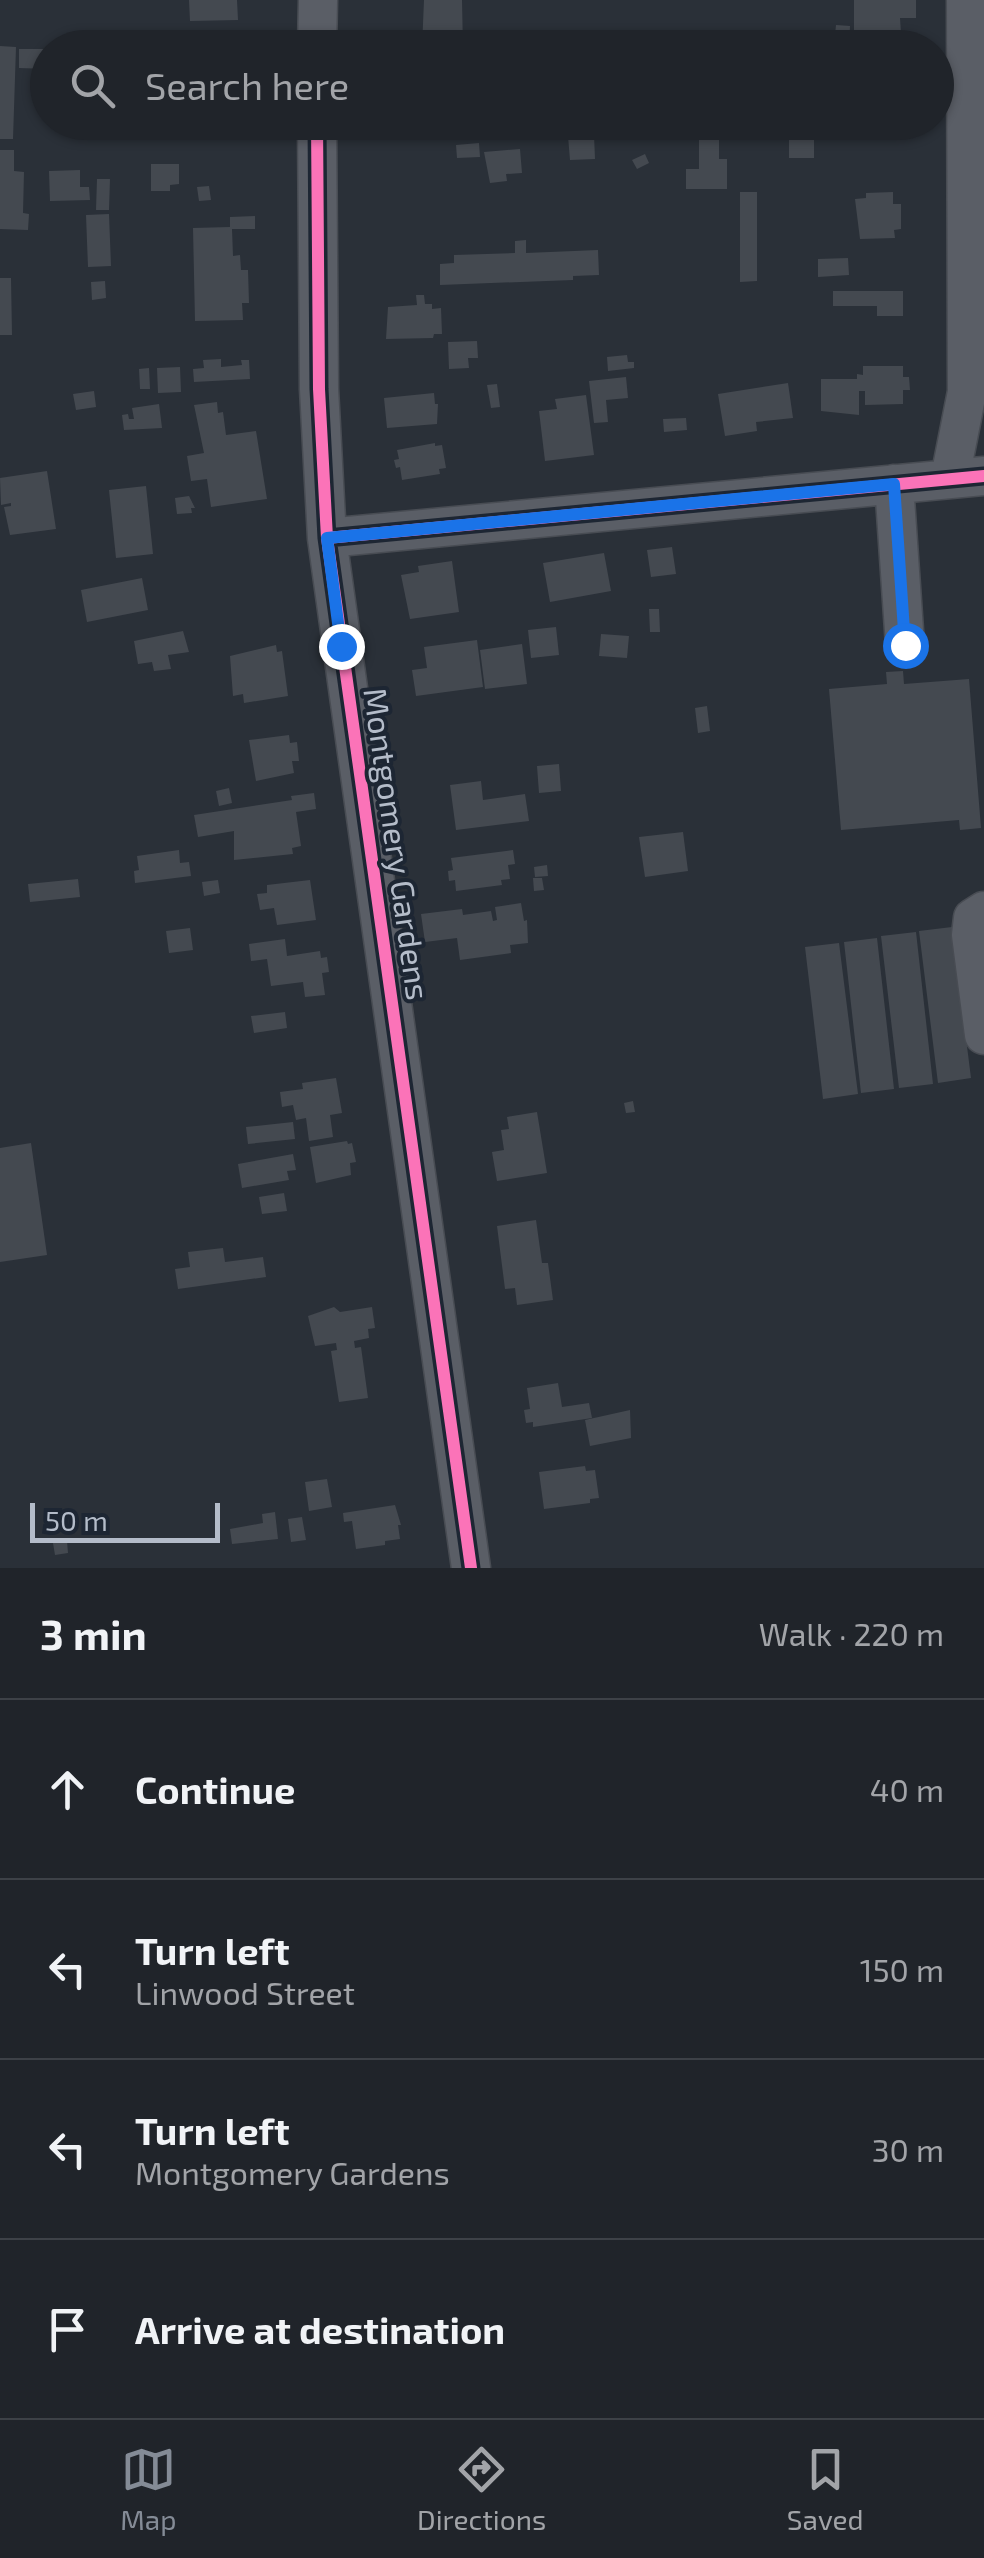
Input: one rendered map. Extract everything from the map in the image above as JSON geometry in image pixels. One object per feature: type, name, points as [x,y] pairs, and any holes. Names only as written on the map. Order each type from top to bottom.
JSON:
[{"type":"street","points":[[317,30],[318,0]]},
{"type":"street","points":[[327,538],[967,477],[966,0]]},
{"type":"street","name":"Montgomery Gardens","points":[[317,140],[319,390],[327,538],[471,1568]]},
{"type":"street","points":[[894,484],[905,645]]},
{"type":"street","points":[[984,910],[973,918],[971,935],[984,1035]]},
{"type":"building","points":[[189,0],[237,0],[238,20],[190,21]]},
{"type":"building","points":[[424,0],[462,0],[463,30],[423,30]]},
{"type":"building","points":[[854,0],[916,0],[916,18],[900,18],[901,30],[854,30]]},
{"type":"building","points":[[836,25],[850,26],[850,30],[836,30]]},
{"type":"building","points":[[0,46],[16,47],[13,139],[0,139]]},
{"type":"building","points":[[19,49],[30,49],[30,68],[19,68]]},
{"type":"building","points":[[568,140],[594,140],[595,159],[570,160]]},
{"type":"building","points":[[699,140],[719,140],[719,159],[727,159],[727,189],[686,189],[686,169],[699,169]]},
{"type":"building","points":[[789,140],[814,140],[814,158],[789,158]]},
{"type":"building","points":[[479,143],[480,157],[457,158],[456,145]]},
{"type":"building","points":[[520,149],[522,173],[506,174],[507,181],[490,183],[484,152]]},
{"type":"building","points":[[0,150],[14,150],[14,171],[24,172],[23,213],[29,214],[28,230],[0,229]]},
{"type":"building","points":[[645,154],[649,163],[637,169],[632,160]]},
{"type":"building","points":[[151,164],[179,164],[179,184],[170,185],[170,191],[151,191]]},
{"type":"building","points":[[80,170],[80,187],[89,187],[90,200],[50,201],[49,171]]},
{"type":"building","points":[[97,179],[110,179],[109,210],[96,210]]},
{"type":"building","points":[[209,186],[211,200],[199,201],[197,187]]},
{"type":"building","points":[[740,192],[757,192],[757,281],[740,282]]},
{"type":"building","points":[[893,192],[893,204],[901,204],[901,229],[894,230],[895,238],[860,239],[855,199],[866,198],[866,193]]},
{"type":"building","points":[[109,214],[111,266],[88,267],[86,215]]},
{"type":"building","points":[[255,216],[255,229],[232,229],[233,256],[240,255],[241,270],[248,270],[249,303],[242,303],[243,320],[195,321],[193,228],[230,227],[230,217]]},
{"type":"building","points":[[526,240],[526,253],[598,250],[599,275],[573,276],[573,280],[440,285],[440,264],[454,263],[454,255],[515,253],[515,241]]},
{"type":"building","points":[[848,258],[849,275],[818,277],[818,259]]},
{"type":"building","points":[[0,278],[11,278],[12,335],[0,335]]},
{"type":"building","points":[[105,281],[106,298],[92,300],[91,282]]},
{"type":"building","points":[[833,291],[903,291],[903,316],[877,316],[877,306],[833,306]]},
{"type":"building","points":[[416,295],[424,295],[425,304],[432,304],[432,309],[441,308],[442,334],[434,334],[433,338],[386,339],[388,307],[417,305]]},
{"type":"building","points":[[477,341],[478,358],[468,358],[469,368],[449,369],[448,342]]},
{"type":"building","points":[[627,355],[634,368],[608,371],[607,357]]},
{"type":"building","points":[[221,359],[221,367],[242,365],[241,360],[249,360],[250,379],[194,382],[193,369],[204,368],[203,360]]},
{"type":"building","points":[[863,366],[903,366],[903,377],[909,377],[910,390],[903,390],[903,404],[865,405],[865,391],[859,391],[859,415],[821,411],[821,379],[857,379],[857,374],[863,375]]},
{"type":"building","points":[[180,367],[181,392],[158,393],[157,368]]},
{"type":"building","points":[[149,368],[150,389],[140,389],[139,369]]},
{"type":"building","points":[[626,377],[628,398],[606,400],[608,422],[594,423],[589,381]]},
{"type":"building","points":[[788,383],[793,418],[756,422],[757,431],[725,436],[718,394]]},
{"type":"building","points":[[497,384],[500,407],[491,408],[487,385]]},
{"type":"building","points":[[94,391],[96,407],[76,410],[73,394]]},
{"type":"building","points":[[434,393],[437,424],[387,428],[384,398]]},
{"type":"building","points":[[586,395],[594,455],[545,461],[539,411],[557,409],[555,399]]},
{"type":"building","points":[[217,402],[218,413],[223,412],[226,435],[256,431],[267,499],[211,507],[207,479],[191,481],[187,456],[204,453],[194,405]]},
{"type":"building","points":[[159,404],[162,428],[124,430],[122,415],[134,419],[132,408]]},
{"type":"building","points":[[686,418],[687,430],[664,432],[663,419]]},
{"type":"building","points":[[442,445],[446,468],[439,469],[440,474],[402,480],[394,460],[399,459],[397,450]]},
{"type":"building","points":[[47,471],[56,529],[10,535],[4,507],[11,503],[1,505],[0,478]]},
{"type":"building","points":[[146,486],[153,554],[116,558],[109,490]]},
{"type":"building","points":[[189,496],[195,508],[191,508],[192,513],[177,514],[175,498]]},
{"type":"building","points":[[672,547],[676,574],[651,577],[647,550]]},
{"type":"building","points":[[604,553],[611,591],[550,602],[543,563]]},
{"type":"building","points":[[452,561],[459,612],[410,619],[401,575],[419,572],[418,566]]},
{"type":"building","points":[[142,578],[148,610],[87,622],[81,590]]},
{"type":"building","points":[[649,609],[659,609],[660,632],[650,632]]},
{"type":"building","points":[[556,627],[559,655],[531,658],[528,630]]},
{"type":"building","points":[[183,631],[189,652],[168,655],[171,669],[154,671],[152,662],[138,664],[134,641]]},
{"type":"building","points":[[601,634],[629,636],[627,658],[599,656]]},
{"type":"building","points":[[477,640],[483,687],[416,696],[412,670],[427,668],[424,647]]},
{"type":"building","points":[[522,644],[527,684],[485,689],[480,650]]},
{"type":"building","points":[[276,645],[277,652],[282,651],[288,696],[244,703],[243,694],[233,696],[230,656]]},
{"type":"building","points":[[903,671],[904,684],[969,679],[981,828],[960,830],[959,820],[841,830],[829,689],[887,684],[886,672]]},
{"type":"building","points":[[707,706],[710,731],[698,733],[695,708]]},
{"type":"building","points":[[289,735],[290,743],[297,742],[299,761],[292,761],[294,773],[256,781],[249,740]]},
{"type":"building","points":[[559,764],[561,791],[539,793],[537,766]]},
{"type":"building","points":[[481,781],[483,800],[525,794],[529,821],[456,830],[450,785]]},
{"type":"building","points":[[229,788],[232,803],[219,806],[216,791]]},
{"type":"building","points":[[314,793],[316,809],[296,812],[301,846],[292,848],[293,854],[234,860],[234,831],[198,837],[194,815]]},
{"type":"building","points":[[683,832],[688,871],[645,877],[639,837]]},
{"type":"building","points":[[179,850],[180,863],[189,862],[191,876],[135,883],[134,871],[139,870],[137,856]]},
{"type":"building","points":[[513,850],[515,864],[508,865],[510,879],[501,880],[502,885],[456,891],[455,880],[449,881],[448,871],[453,870],[451,858]]},
{"type":"building","points":[[547,865],[548,876],[535,877],[534,867]]},
{"type":"building","points":[[533,878],[542,878],[544,890],[534,891]]},
{"type":"building","points":[[78,879],[80,897],[30,902],[28,884]]},
{"type":"building","points":[[218,880],[220,893],[204,896],[202,882]]},
{"type":"building","points":[[310,880],[316,920],[277,925],[274,908],[260,910],[257,894],[267,893],[267,885]]},
{"type":"building","points":[[521,903],[528,943],[510,945],[511,953],[460,960],[457,938],[425,942],[421,914],[462,909],[463,915],[491,911],[493,921],[497,920],[495,907]]},
{"type":"building","points":[[952,927],[971,1078],[938,1083],[919,931]]},
{"type":"building","points":[[190,928],[193,950],[169,953],[166,931]]},
{"type":"building","points":[[916,932],[933,1084],[899,1088],[881,936]]},
{"type":"building","points":[[877,938],[894,1089],[861,1093],[844,942]]},
{"type":"building","points":[[285,939],[287,956],[320,951],[321,958],[327,957],[329,972],[322,973],[325,995],[305,997],[303,982],[271,986],[267,959],[251,961],[249,944]]},
{"type":"building","points":[[839,943],[858,1094],[823,1099],[805,947]]},
{"type":"building","points":[[285,1012],[287,1028],[254,1033],[251,1016]]},
{"type":"building","points":[[336,1078],[342,1113],[330,1115],[333,1137],[309,1141],[306,1118],[296,1120],[293,1105],[282,1107],[280,1092],[303,1089],[302,1083]]},
{"type":"building","points":[[633,1101],[635,1112],[626,1113],[624,1103]]},
{"type":"building","points":[[537,1112],[547,1173],[497,1181],[492,1152],[504,1150],[501,1130],[509,1129],[507,1117]]},
{"type":"building","points":[[293,1122],[295,1139],[248,1144],[246,1127]]},
{"type":"building","points":[[31,1143],[47,1255],[0,1262],[0,1148]]},
{"type":"building","points":[[352,1143],[356,1162],[350,1163],[351,1175],[316,1183],[310,1147]]},
{"type":"building","points":[[293,1154],[296,1170],[287,1171],[289,1180],[242,1188],[238,1164]]},
{"type":"building","points":[[284,1193],[287,1211],[262,1214],[259,1197]]},
{"type":"building","points":[[536,1220],[542,1263],[548,1263],[553,1300],[517,1305],[515,1288],[505,1289],[497,1226]]},
{"type":"building","points":[[223,1248],[225,1262],[263,1257],[266,1277],[178,1289],[175,1269],[190,1267],[188,1252]]},
{"type":"building","points":[[334,1307],[340,1312],[372,1307],[375,1328],[368,1329],[369,1338],[354,1341],[355,1348],[361,1347],[368,1398],[339,1402],[331,1351],[337,1350],[336,1343],[315,1346],[308,1316]]},
{"type":"building","points":[[558,1383],[562,1407],[589,1403],[592,1418],[533,1427],[533,1422],[526,1423],[524,1410],[530,1409],[527,1388]]},
{"type":"building","points":[[630,1410],[631,1438],[590,1446],[585,1420]]},
{"type":"building","points":[[585,1466],[586,1471],[595,1470],[599,1498],[590,1499],[590,1503],[544,1509],[539,1472]]},
{"type":"building","points":[[327,1479],[332,1507],[309,1511],[305,1482]]},
{"type":"building","points":[[395,1505],[401,1525],[400,1539],[356,1549],[352,1521],[344,1522],[343,1513]]},
{"type":"building","points":[[275,1512],[278,1539],[232,1544],[230,1529],[263,1523],[262,1514]]},
{"type":"building","points":[[302,1517],[306,1540],[291,1542],[288,1519]]},
{"type":"building","points":[[67,1541],[68,1553],[55,1555],[53,1543]]},
{"type":"cycle path","points":[[317,140],[319,389],[327,538],[471,1568]]},
{"type":"cycle path","points":[[327,538],[984,476]]},
{"type":"route","points":[[341,646],[327,538],[894,484],[905,645]]}]
